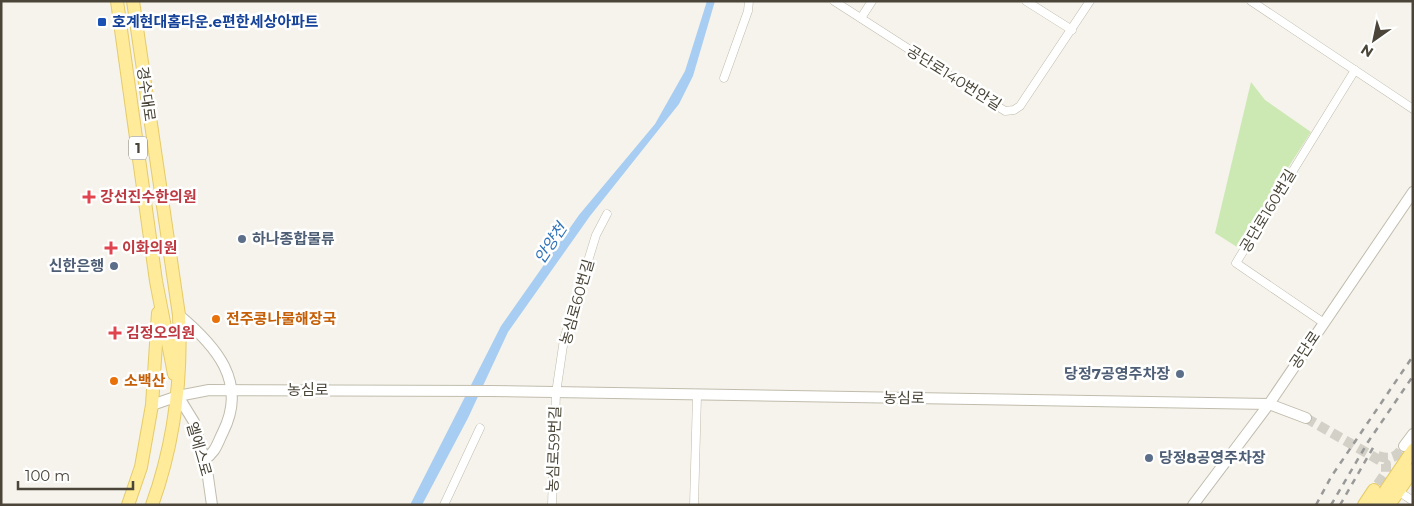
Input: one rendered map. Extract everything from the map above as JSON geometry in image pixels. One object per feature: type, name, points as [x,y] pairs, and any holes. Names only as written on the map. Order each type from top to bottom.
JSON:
[{"type":"main road","name":"경수대로","points":[[116,1],[159,295],[178,396]]},
{"type":"main road","name":"경수대로","points":[[133,1],[179,315],[178,396],[169,446],[152,505]]},
{"type":"main road","name":"경수대로","points":[[128,505],[141,467],[152,405],[159,295]]},
{"type":"main road","points":[[1376,505],[1408,448]]},
{"type":"main road","points":[[1389,505],[1413,470]]},
{"type":"main road","points":[[1364,505],[1374,490]]},
{"type":"street","points":[[724,78],[748,11],[749,1]]},
{"type":"street","name":"공단로140번안길","points":[[834,1],[1005,111],[1014,110],[1020,106],[1090,1]]},
{"type":"street","points":[[861,18],[872,1]]},
{"type":"street","points":[[1026,1],[1072,30]]},
{"type":"street","points":[[1252,1],[1413,109]]},
{"type":"street","name":"공단로160번길","points":[[1324,323],[1236,263],[1355,70]]},
{"type":"street","name":"공단로","points":[[1193,505],[1269,404],[1413,192]]},
{"type":"street","name":"농심로60번길","points":[[556,393],[564,338],[596,235],[607,214]]},
{"type":"street","points":[[179,315],[200,333],[228,371],[232,391],[229,419],[214,453],[204,460]]},
{"type":"street","name":"농심로","points":[[152,405],[178,396],[209,390],[438,391],[1269,404],[1306,418]]},
{"type":"street","name":"농심로59번길","points":[[552,505],[556,393]]},
{"type":"street","name":"엘에스로","points":[[178,396],[194,422],[204,460],[212,505]]},
{"type":"street","points":[[694,505],[697,396]]},
{"type":"street","points":[[444,505],[480,428]]},
{"type":"street","points":[[1408,448],[1413,434]]},
{"type":"street","points":[[1398,491],[1413,500]]},
{"type":"green space","points":[[1251,82],[1265,100],[1311,132],[1237,247],[1215,233]]},
{"type":"water","points":[[707,1],[715,1],[693,76],[679,104],[590,216],[508,332],[468,418],[422,505],[410,505],[501,326],[579,215],[655,124],[685,71]]},
{"type":"tunnel","points":[[1306,418],[1386,464],[1386,472],[1374,490]]},
{"type":"tunnel","points":[[1378,456],[1393,457],[1404,446]]},
{"type":"railway","points":[[1316,505],[1331,477],[1413,356]]},
{"type":"railway","points":[[1331,505],[1368,442],[1413,376]]},
{"type":"railway","points":[[1340,505],[1374,446]]},
{"type":"place","name":"호계현대홈타운.e편한세상아파트","points":[[102,22]]},
{"type":"place","name":"강선진수한의원","points":[[89,197]]},
{"type":"place","name":"하나종합물류","points":[[242,239]]},
{"type":"place","name":"이화의원","points":[[111,248]]},
{"type":"place","name":"신한은행","points":[[114,266]]},
{"type":"place","name":"전주콩나물해장국","points":[[216,319]]},
{"type":"place","name":"김정오의원","points":[[115,333]]},
{"type":"place","name":"당정7공영주차장","points":[[1180,374]]},
{"type":"place","name":"소백산","points":[[114,381]]},
{"type":"place","name":"당정8공영주차장","points":[[1149,458]]},
{"type":"water label","name":"안양천","points":[[550,243]]}]
